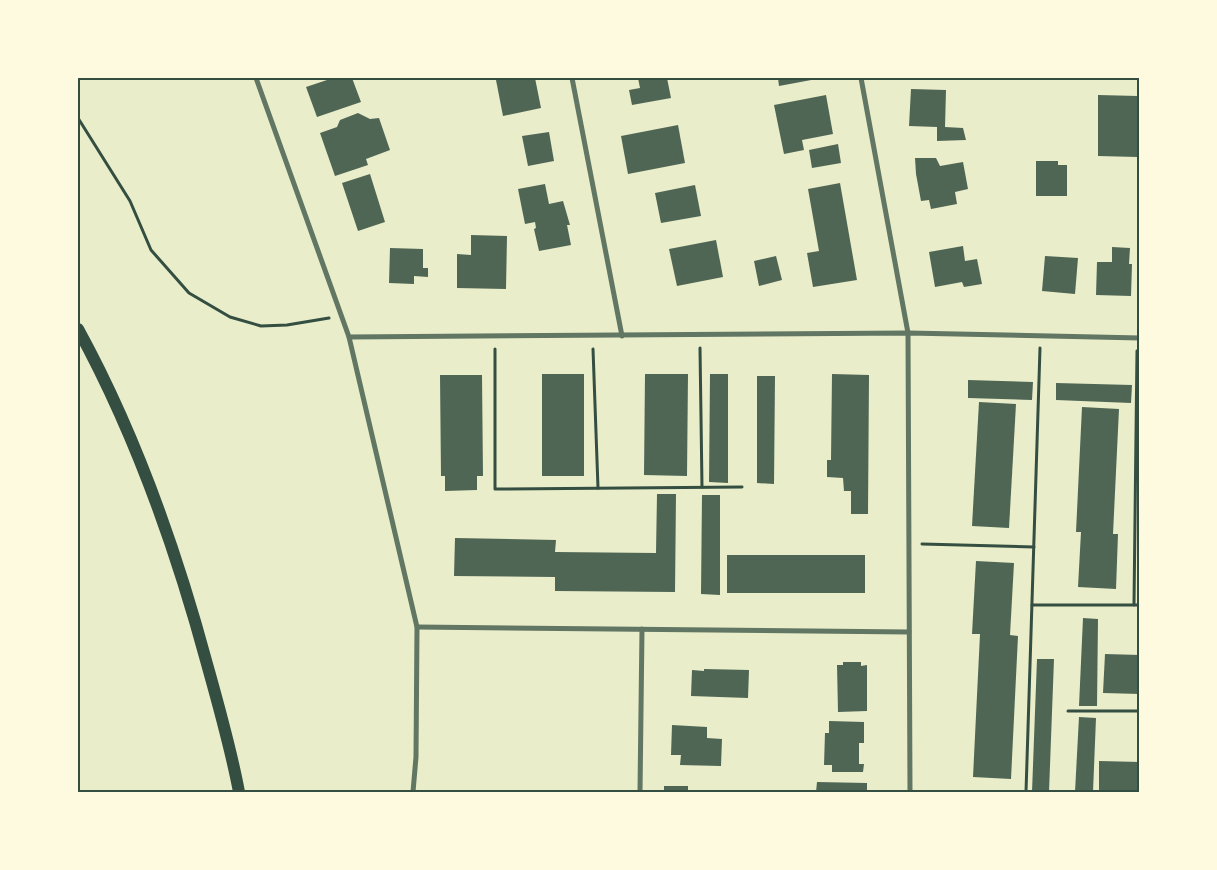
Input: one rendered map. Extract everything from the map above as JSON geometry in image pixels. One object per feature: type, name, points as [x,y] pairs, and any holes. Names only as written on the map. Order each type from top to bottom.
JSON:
[{"type":"main road","points":[[78,329],[124,425],[162,522],[194,614],[231,749],[239,792]]},
{"type":"street","points":[[256,78],[349,337],[417,627],[416,758],[413,792]]},
{"type":"street","points":[[572,78],[622,336]]},
{"type":"street","points":[[861,78],[908,333],[910,792]]},
{"type":"street","points":[[349,337],[908,333],[1138,338]]},
{"type":"street","points":[[417,627],[909,632]]},
{"type":"street","points":[[640,792],[642,630]]},
{"type":"path","points":[[78,118],[130,202],[151,250],[189,293],[230,317],[261,326],[287,325],[342,316]]},
{"type":"path","points":[[699,335],[702,488]]},
{"type":"path","points":[[592,336],[598,488]]},
{"type":"path","points":[[1026,792],[1040,336]]},
{"type":"path","points":[[495,337],[495,489],[742,487]]},
{"type":"path","points":[[1134,606],[1138,338]]},
{"type":"path","points":[[909,543],[1034,547]]},
{"type":"path","points":[[1032,605],[1140,606]]},
{"type":"path","points":[[1068,711],[1140,711]]},
{"type":"building","points":[[333,78],[352,78],[361,102],[317,117],[306,87]]},
{"type":"building","points":[[535,78],[541,108],[503,116],[496,80]]},
{"type":"building","points":[[638,78],[667,78],[671,98],[632,105],[629,90],[640,88]]},
{"type":"building","points":[[778,78],[822,78],[779,86]]},
{"type":"building","points":[[911,89],[946,90],[945,127],[963,128],[966,140],[937,141],[937,127],[909,126]]},
{"type":"building","points":[[826,95],[833,134],[802,140],[804,150],[784,154],[774,105]]},
{"type":"building","points":[[1098,95],[1138,96],[1137,157],[1098,156]]},
{"type":"building","points":[[358,113],[370,119],[379,118],[390,150],[366,159],[368,165],[335,176],[320,133],[337,127],[340,120]]},
{"type":"building","points":[[678,125],[685,163],[628,174],[621,136]]},
{"type":"building","points":[[549,132],[554,161],[528,166],[522,136]]},
{"type":"building","points":[[838,144],[841,163],[812,168],[809,150]]},
{"type":"building","points":[[915,158],[936,158],[940,166],[963,162],[968,189],[955,192],[957,204],[931,209],[929,200],[921,201]]},
{"type":"building","points":[[1036,161],[1058,161],[1058,165],[1067,165],[1067,196],[1036,196]]},
{"type":"building","points":[[370,174],[385,222],[358,231],[342,183]]},
{"type":"building","points":[[840,183],[857,280],[813,287],[807,253],[819,251],[808,189]]},
{"type":"building","points":[[545,184],[549,204],[563,201],[570,225],[567,225],[571,245],[539,251],[534,229],[536,228],[535,222],[525,224],[518,189]]},
{"type":"building","points":[[695,185],[701,216],[661,223],[655,193]]},
{"type":"building","points":[[471,235],[507,236],[506,289],[457,288],[457,254],[471,255]]},
{"type":"building","points":[[716,240],[723,277],[677,286],[669,249]]},
{"type":"building","points":[[963,246],[965,261],[977,259],[982,284],[964,287],[962,282],[935,287],[929,252]]},
{"type":"building","points":[[1112,247],[1130,248],[1129,264],[1132,264],[1131,296],[1096,295],[1097,262],[1112,262]]},
{"type":"building","points":[[390,248],[423,249],[423,268],[428,268],[428,277],[414,276],[414,284],[389,283]]},
{"type":"building","points":[[776,256],[782,280],[759,286],[754,261]]},
{"type":"building","points":[[1045,256],[1078,258],[1075,294],[1042,291]]},
{"type":"building","points":[[542,374],[584,374],[584,476],[542,476]]},
{"type":"building","points":[[645,374],[688,374],[687,476],[644,475]]},
{"type":"building","points":[[710,374],[728,374],[728,483],[709,482]]},
{"type":"building","points":[[832,374],[869,375],[868,514],[851,514],[851,491],[844,491],[843,478],[827,477],[827,460],[831,460]]},
{"type":"building","points":[[440,375],[482,375],[483,476],[477,476],[477,490],[445,491],[445,476],[441,476]]},
{"type":"building","points":[[757,376],[775,376],[774,484],[757,483]]},
{"type":"building","points":[[968,380],[1033,382],[1032,400],[968,398]]},
{"type":"building","points":[[1056,383],[1132,385],[1131,403],[1056,400]]},
{"type":"building","points":[[979,402],[1016,404],[1009,528],[972,526]]},
{"type":"building","points":[[1082,407],[1119,409],[1113,534],[1118,534],[1116,589],[1078,587],[1081,532],[1076,532]]},
{"type":"building","points":[[657,494],[676,494],[675,592],[555,591],[555,577],[454,576],[455,538],[556,540],[555,552],[656,553]]},
{"type":"building","points":[[702,495],[720,495],[720,595],[701,594]]},
{"type":"building","points":[[727,555],[865,555],[865,593],[727,593]]},
{"type":"building","points":[[976,561],[1014,563],[1010,635],[1018,636],[1011,779],[973,777],[980,634],[972,634]]},
{"type":"building","points":[[1083,618],[1098,619],[1097,706],[1079,706]]},
{"type":"building","points":[[1105,654],[1140,655],[1140,694],[1103,693]]},
{"type":"building","points":[[1037,659],[1054,659],[1049,792],[1032,792]]},
{"type":"building","points":[[843,662],[861,662],[861,666],[867,665],[867,711],[838,712],[837,665],[843,665]]},
{"type":"building","points":[[704,669],[749,670],[748,698],[691,696],[692,670],[704,671]]},
{"type":"building","points":[[1079,717],[1096,718],[1093,792],[1075,792]]},
{"type":"building","points":[[829,721],[864,722],[864,743],[859,743],[859,764],[864,764],[863,772],[832,772],[832,765],[824,765],[825,733],[829,733]]},
{"type":"building","points":[[672,725],[707,727],[707,738],[722,739],[721,766],[680,765],[681,755],[671,755]]},
{"type":"building","points":[[1099,761],[1140,762],[1140,792],[1099,792]]},
{"type":"building","points":[[817,782],[867,783],[867,792],[816,792]]},
{"type":"building","points":[[664,786],[688,786],[688,792],[664,792]]}]
